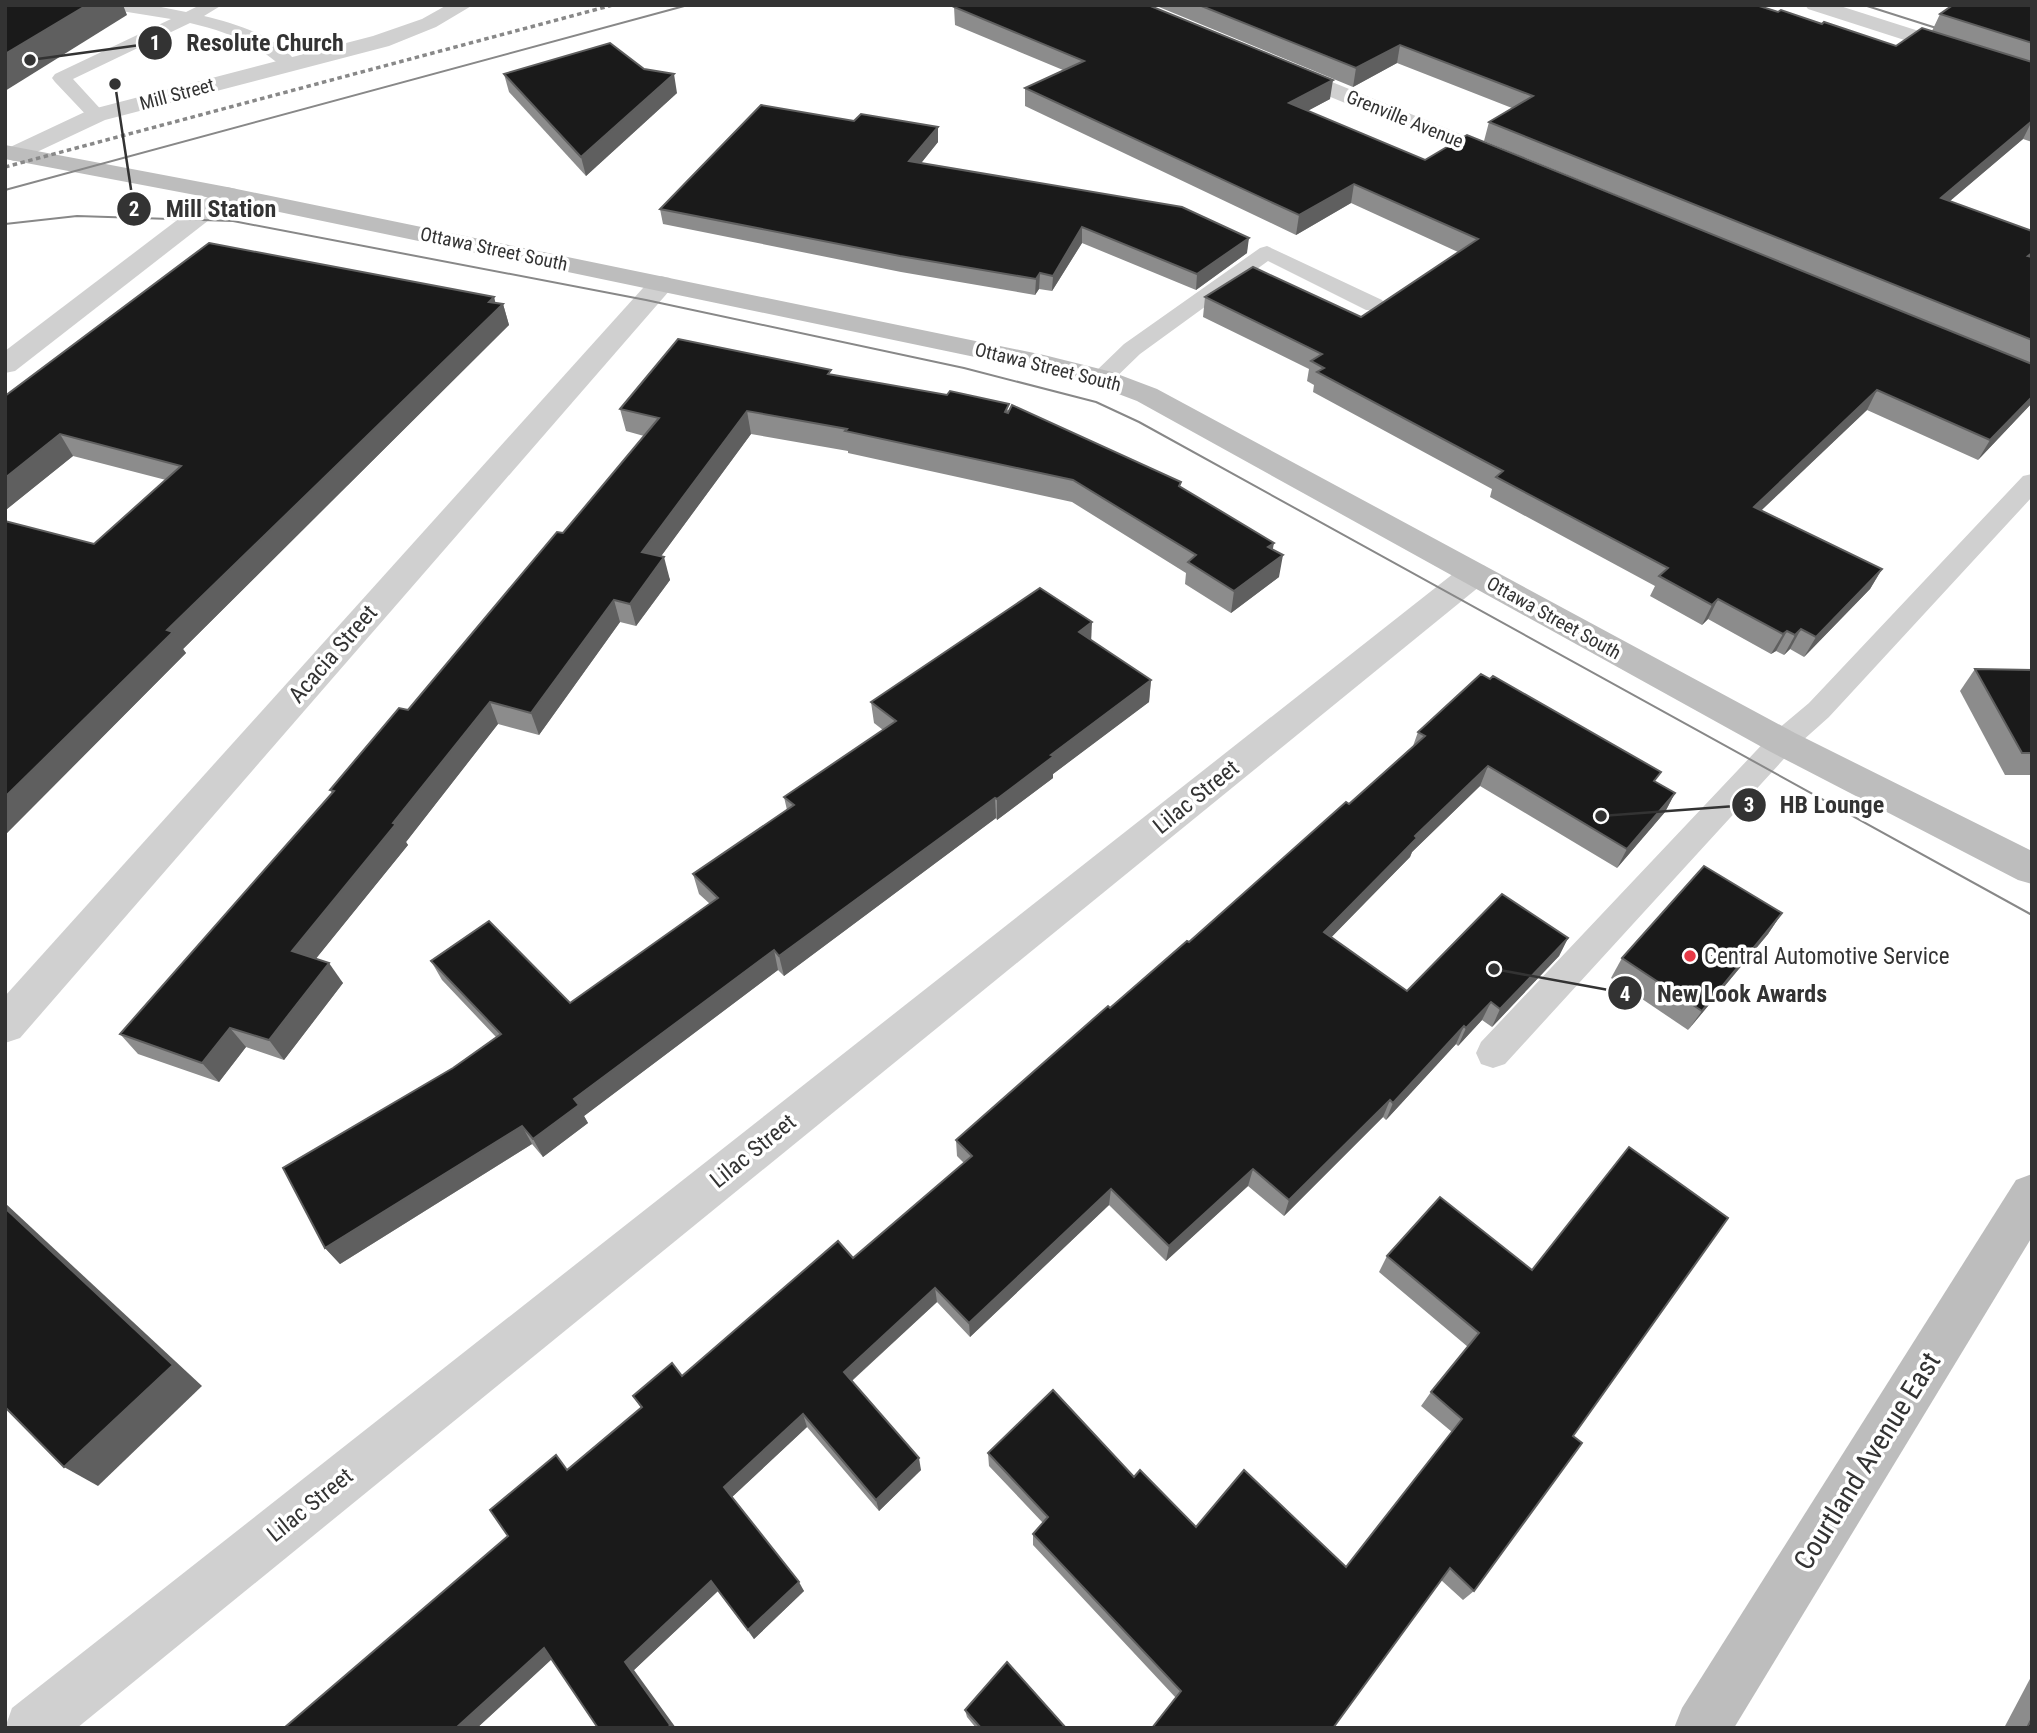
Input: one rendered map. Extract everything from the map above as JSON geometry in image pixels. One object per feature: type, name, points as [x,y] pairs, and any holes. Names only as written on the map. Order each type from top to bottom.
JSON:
[{"type":"main road","name":"Ottawa Street South","points":[[10,153],[227,194],[1044,363],[1102,378],[1147,395],[1782,742],[2032,869]]},
{"type":"main road","name":"Courtland Avenue East","points":[[1702,1728],[2032,1195]]},
{"type":"street","name":"Mill Street","points":[[10,153],[97,115],[382,41],[429,23],[463,5]]},
{"type":"street","points":[[1815,5],[2032,74]]},
{"type":"street","name":"Grenville Avenue","points":[[1261,60],[1529,170]]},
{"type":"street","points":[[5,365],[227,194]]},
{"type":"street","name":"Acacia Street","points":[[5,1025],[661,284]]},
{"type":"street","name":"Lilac Street","points":[[32,1728],[1474,574]]},
{"type":"lane","points":[[116,5],[194,17],[277,49],[289,64]]},
{"type":"lane","points":[[97,115],[61,78],[194,17],[214,5]]},
{"type":"lane","points":[[1244,242],[1374,305]]},
{"type":"lane","points":[[1102,378],[1132,349],[1267,253]]},
{"type":"lane","points":[[1493,1053],[1782,742],[1819,710],[2032,482]]},
{"type":"building","points":[[5,5],[87,5],[5,54]]},
{"type":"building","points":[[1148,5],[1333,80],[1289,103],[1425,160],[1467,135],[2032,364],[2032,397],[1990,440],[1877,390],[1754,507],[1882,569],[1816,637],[1801,629],[1795,635],[1787,631],[1783,634],[1718,599],[1712,605],[1659,576],[1668,568],[1496,477],[1503,471],[1317,372],[1324,368],[1311,361],[1322,354],[1205,297],[1253,267],[1361,317],[1478,239],[1354,184],[1299,215],[1025,88],[1084,61],[954,7]]},
{"type":"building","points":[[1199,5],[1756,5],[1778,12],[1781,10],[1822,24],[1824,22],[1896,46],[1922,28],[2032,62],[2032,121],[1941,198],[2032,231],[2032,253],[2028,256],[2032,257],[2032,340],[1489,122],[1533,96],[1400,45],[1356,68]]},
{"type":"building","points":[[1953,5],[2032,5],[2032,43],[1940,14]]},
{"type":"building","points":[[610,43],[644,69],[674,74],[581,157],[504,74]]},
{"type":"building","points":[[761,105],[854,121],[861,114],[938,127],[909,161],[1182,207],[1249,238],[1197,274],[1082,227],[1053,276],[1040,273],[1036,279],[900,256],[660,209]]},
{"type":"building","points":[[209,243],[494,297],[489,302],[503,304],[167,630],[173,632],[5,797],[5,521],[94,544],[181,466],[60,434],[5,478],[5,396]]},
{"type":"building","points":[[678,339],[831,370],[828,374],[947,395],[950,391],[1009,404],[1005,412],[1008,413],[1012,405],[1181,482],[1179,486],[1274,543],[1268,547],[1283,555],[1234,591],[1188,562],[1196,555],[1073,480],[845,431],[847,429],[747,411],[642,552],[664,557],[630,604],[614,600],[531,713],[490,702],[393,823],[396,824],[292,951],[329,963],[269,1040],[230,1028],[202,1063],[120,1034],[334,791],[330,790],[399,708],[408,710],[557,532],[563,533],[659,418],[620,409]]},
{"type":"building","points":[[1040,588],[1092,622],[1079,632],[1151,680],[997,799],[779,956],[774,950],[574,1099],[579,1105],[533,1139],[522,1126],[325,1248],[283,1168],[453,1068],[501,1034],[431,961],[489,921],[570,1003],[718,898],[693,874],[794,805],[784,797],[896,721],[871,702]]},
{"type":"building","points":[[1975,669],[2032,670],[2032,753],[2022,753]]},
{"type":"building","points":[[1481,674],[1490,679],[1493,676],[1661,772],[1654,781],[1675,793],[1627,849],[1488,766],[1415,836],[1417,838],[1324,932],[1407,991],[1502,894],[1568,938],[1500,1009],[1491,1002],[1466,1028],[1464,1026],[1393,1103],[1390,1100],[1289,1200],[1253,1169],[1169,1246],[1111,1189],[969,1323],[935,1288],[844,1372],[919,1458],[876,1500],[803,1414],[724,1487],[799,1582],[748,1630],[711,1581],[625,1662],[670,1725],[668,1728],[598,1728],[544,1648],[456,1728],[284,1728],[508,1536],[490,1510],[556,1455],[567,1470],[642,1407],[633,1396],[672,1363],[682,1376],[838,1241],[853,1258],[972,1156],[956,1140],[1108,1006],[1110,1008],[1189,942],[1346,802],[1349,804],[1425,736],[1418,732]]},
{"type":"building","name":"Central Automotive Service","points":[[1704,866],[1782,913],[1702,1011],[1622,958]]},
{"type":"building","points":[[1629,1147],[1728,1218],[1573,1436],[1582,1443],[1474,1591],[1450,1568],[1333,1728],[1152,1728],[1181,1691],[1033,1534],[1048,1517],[988,1453],[1053,1390],[1134,1477],[1140,1470],[1196,1527],[1244,1470],[1346,1567],[1462,1419],[1431,1392],[1479,1333],[1387,1256],[1440,1197],[1532,1270]]},
{"type":"building","points":[[5,1208],[173,1365],[64,1467],[5,1407]]},
{"type":"building","points":[[1007,1662],[1066,1728],[981,1728],[965,1710]]},
{"type":"tram line","points":[[5,190],[688,5]]},
{"type":"tram line","points":[[1864,5],[1952,33]]},
{"type":"tram line","points":[[5,224],[77,216],[233,221],[646,300],[964,368],[1096,402],[1139,422],[2032,915]]},
{"type":"railway","points":[[5,167],[613,5]]},
{"type":"place","name":"Resolute Church","points":[[30,60]]},
{"type":"place","name":"Mill Station","points":[[115,84]]},
{"type":"place","name":"HB Lounge","points":[[1601,816]]},
{"type":"place","name":"Central Automotive Service","points":[[1690,956]]},
{"type":"place","name":"New Look Awards","points":[[1494,969]]}]
